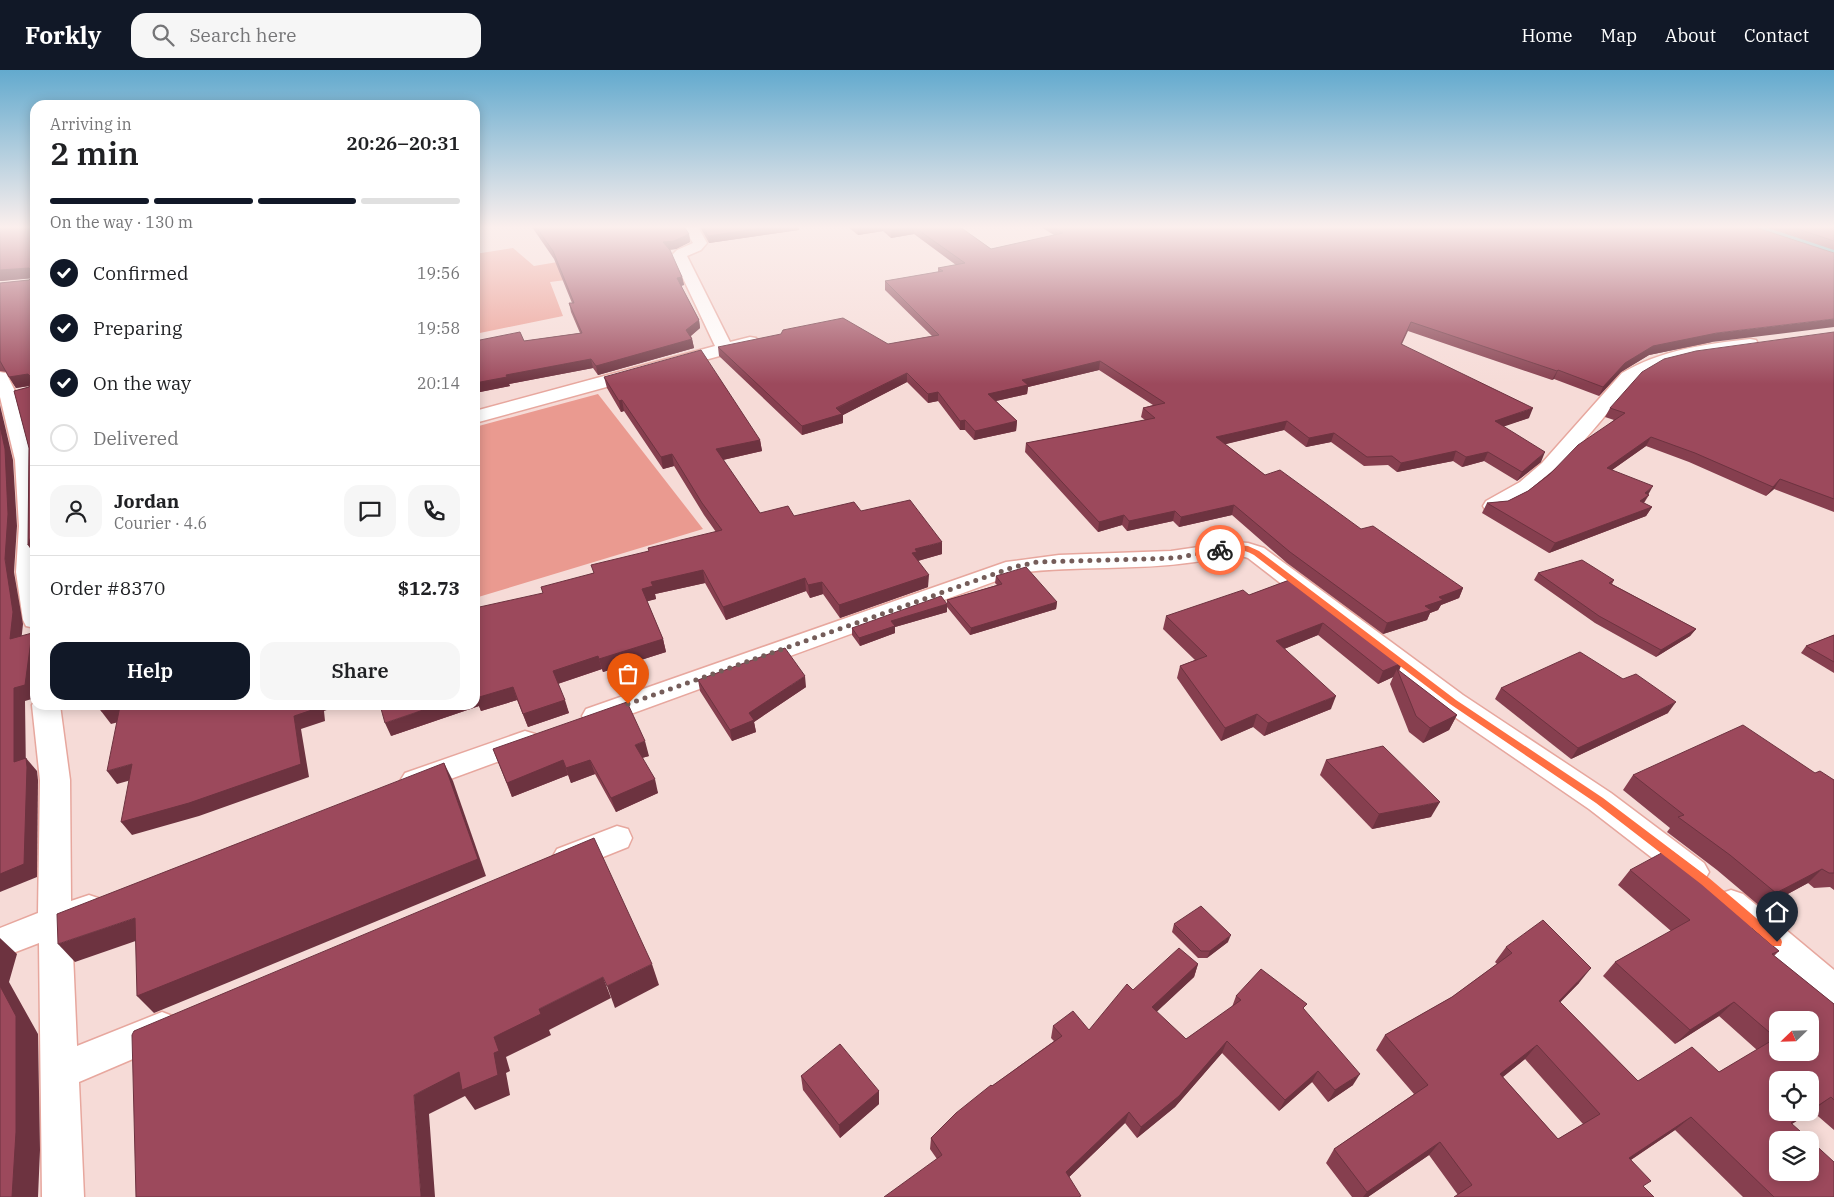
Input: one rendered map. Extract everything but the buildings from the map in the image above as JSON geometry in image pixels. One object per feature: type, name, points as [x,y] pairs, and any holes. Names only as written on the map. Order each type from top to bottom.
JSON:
[{"type":"street","points":[[691,280],[724,348]]},
{"type":"street","points":[[480,416],[766,338]]},
{"type":"street","points":[[1494,506],[1527,486],[1549,467],[1628,377],[1643,367],[1654,361],[1699,351],[1768,342]]},
{"type":"street","points":[[0,377],[18,395],[30,506]]},
{"type":"street","points":[[575,723],[1014,567],[1037,562],[1175,558],[1235,547],[1246,548],[1256,553],[1320,600],[1453,702],[1600,801],[1705,881],[1834,992]]},
{"type":"street","points":[[30,548],[28,572],[30,586]]},
{"type":"street","points":[[47,710],[55,780],[55,922],[63,1197]]},
{"type":"street","points":[[389,792],[547,733]]},
{"type":"street","points":[[544,868],[617,838]]},
{"type":"street","points":[[0,943],[111,900]]},
{"type":"street","points":[[60,1071],[188,1018]]},
{"type":"shaded area","points":[[480,280],[569,280],[550,282],[563,316],[480,333]]},
{"type":"shaded area","points":[[598,394],[703,529],[480,596],[480,426]]},
{"type":"way so far","points":[[628,704],[1014,567],[1037,562],[1175,558],[1220,550]]},
{"type":"route","points":[[1220,550],[1235,547],[1246,548],[1256,553],[1453,702],[1503,738],[1600,801],[1705,881],[1777,942]]}]
